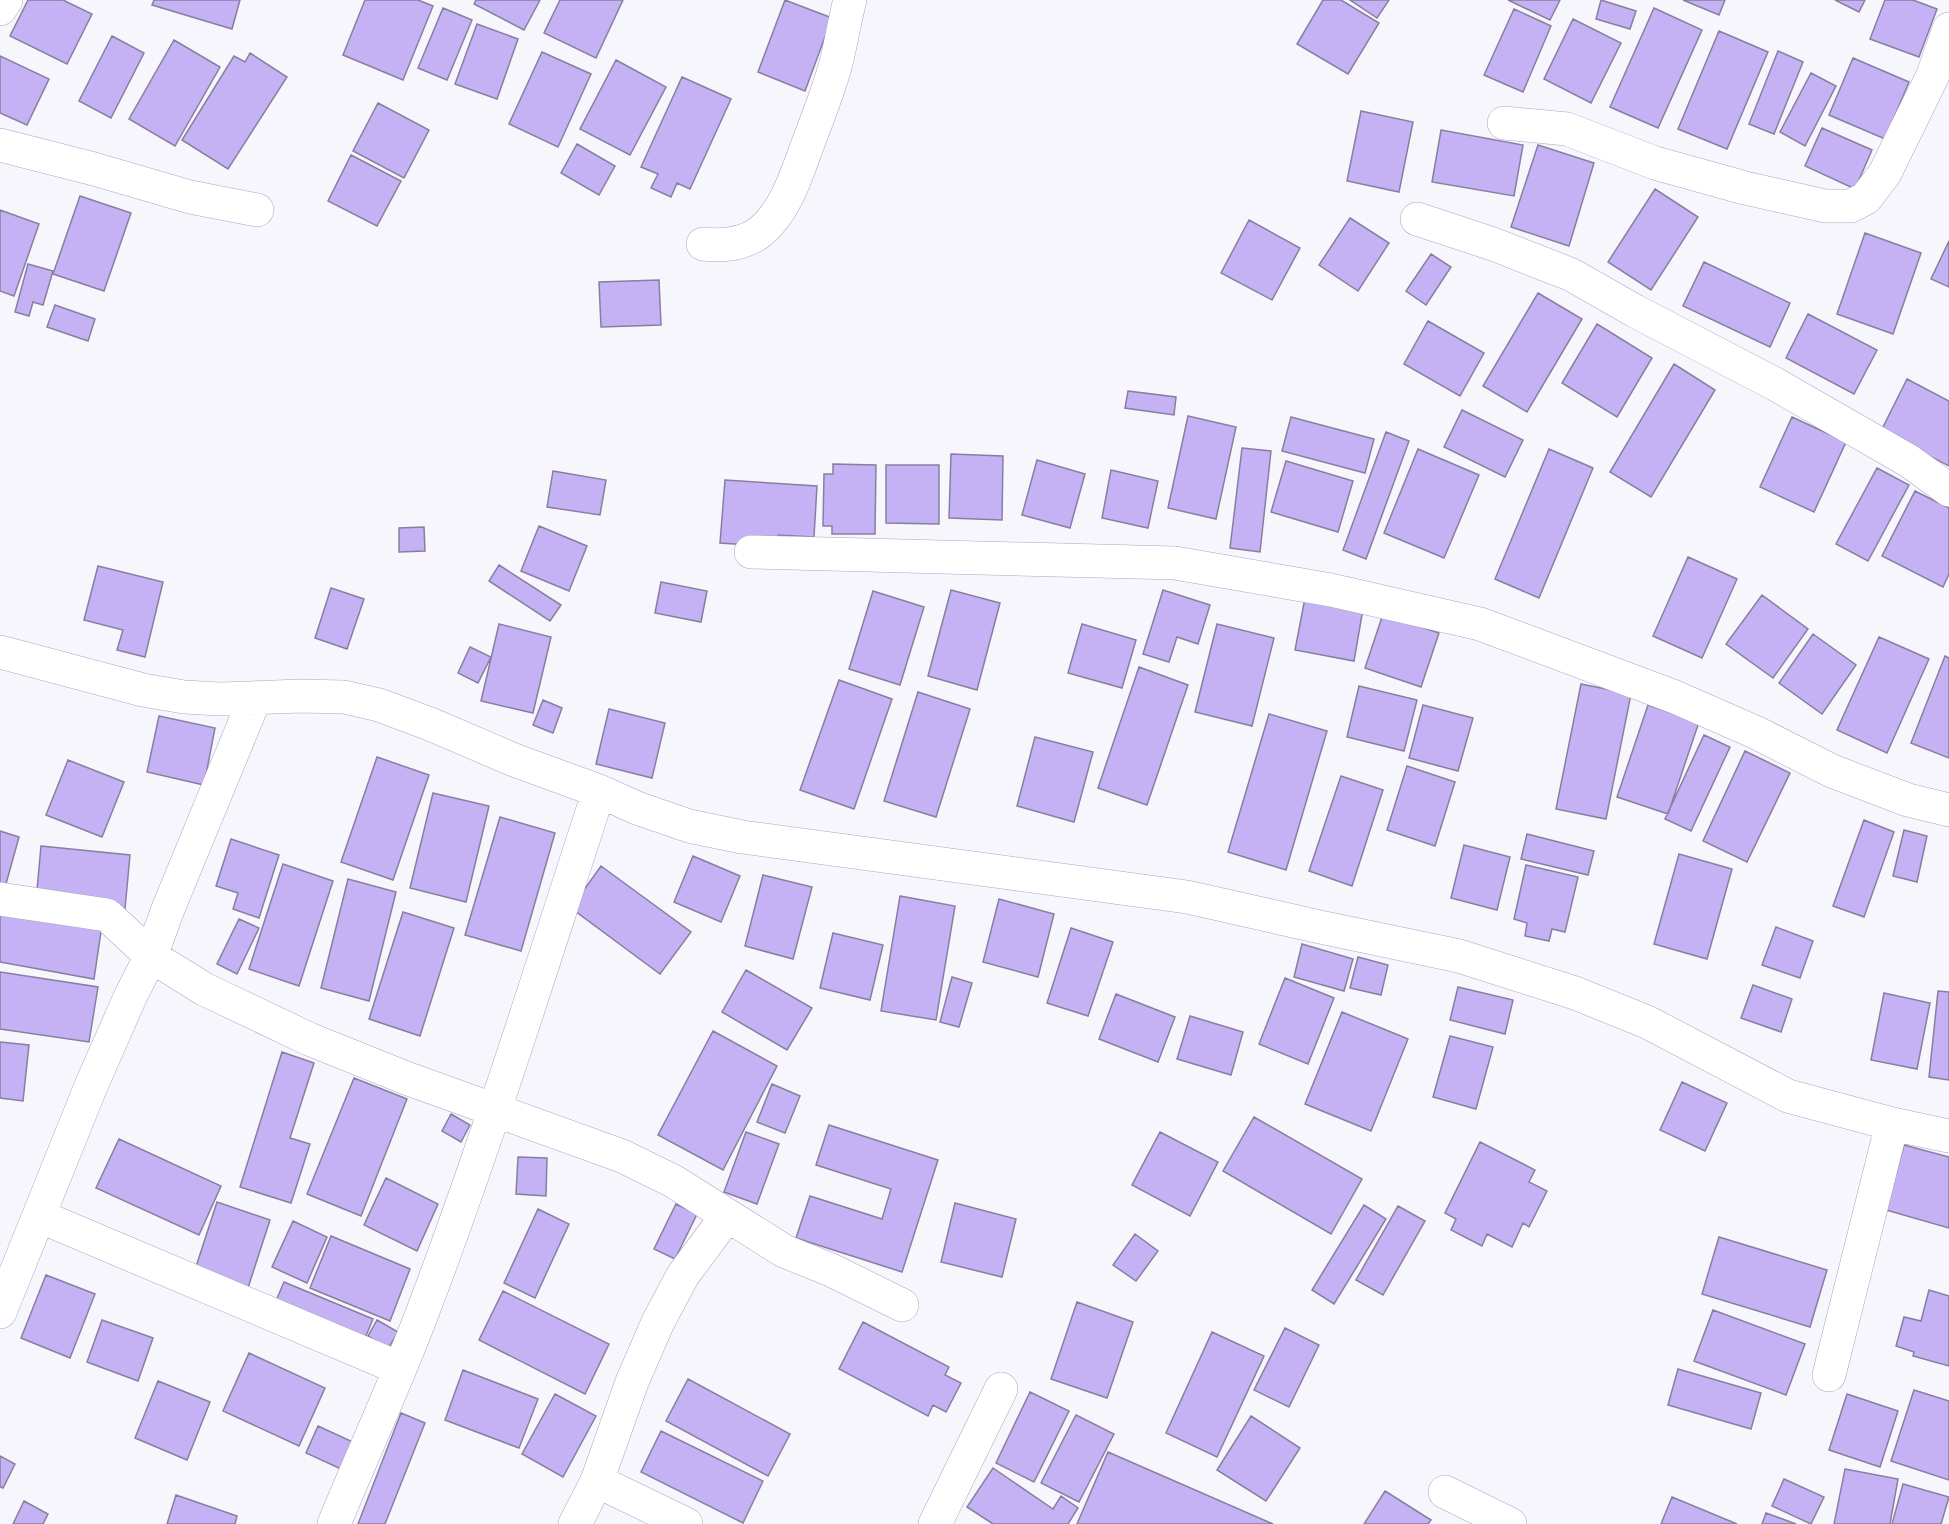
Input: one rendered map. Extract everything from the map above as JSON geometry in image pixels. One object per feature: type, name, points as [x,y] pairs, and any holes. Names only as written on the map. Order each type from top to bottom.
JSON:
[{"type":"street","points":[[0,9],[6,0]]},
{"type":"street","points":[[703,244],[724,246],[741,242],[760,232],[777,213],[799,169],[836,65],[850,0]]},
{"type":"street","points":[[1504,123],[1568,129],[1655,163],[1745,188],[1825,206],[1851,206],[1866,198],[1885,173],[1933,75],[1949,29]]},
{"type":"street","points":[[0,145],[190,197],[257,210]]},
{"type":"street","points":[[1416,219],[1493,243],[1572,275],[1635,311],[1775,384],[1899,455],[1949,490]]},
{"type":"street","points":[[751,552],[1175,562],[1331,590],[1480,624],[1675,697],[1757,733],[1832,771],[1908,800],[1949,810]]},
{"type":"street","points":[[0,652],[143,690],[184,698],[344,697],[379,705],[430,723],[514,760],[689,826],[742,837],[1187,897],[1459,956],[1575,993],[1647,1022],[1788,1096],[1949,1137]]},
{"type":"street","points":[[0,1312],[91,1086],[131,995],[151,956],[171,901],[255,698]]},
{"type":"street","points":[[334,1524],[423,1312],[495,1110],[599,791]]},
{"type":"street","points":[[0,899],[107,915],[151,956],[204,989],[309,1039],[406,1078],[622,1156],[673,1181],[784,1251],[831,1270],[902,1305]]},
{"type":"street","points":[[1829,1375],[1892,1124]]},
{"type":"street","points":[[39,1216],[399,1368]]},
{"type":"street","points":[[575,1524],[597,1481],[632,1382],[658,1322],[683,1275],[727,1216]]},
{"type":"street","points":[[935,1524],[1001,1389]]},
{"type":"street","points":[[597,1481],[686,1524]]},
{"type":"street","points":[[1445,1492],[1510,1524]]},
{"type":"building","points":[[28,0],[63,0],[92,14],[67,64],[10,36]]},
{"type":"building","points":[[154,0],[240,0],[232,29],[152,5]]},
{"type":"building","points":[[365,0],[418,0],[433,6],[403,80],[343,55]]},
{"type":"building","points":[[476,0],[540,0],[524,30],[474,4]]},
{"type":"building","points":[[560,0],[623,0],[596,58],[544,33]]},
{"type":"building","points":[[785,0],[832,18],[805,91],[758,72]]},
{"type":"building","points":[[1323,0],[1341,0],[1379,23],[1348,74],[1297,44]]},
{"type":"building","points":[[1350,0],[1389,0],[1377,18]]},
{"type":"building","points":[[1508,0],[1560,0],[1550,20]]},
{"type":"building","points":[[1601,0],[1636,11],[1630,29],[1596,19]]},
{"type":"building","points":[[1683,0],[1725,0],[1719,15]]},
{"type":"building","points":[[1835,0],[1865,0],[1859,12]]},
{"type":"building","points":[[1885,0],[1913,0],[1937,9],[1919,57],[1870,39]]},
{"type":"building","points":[[443,8],[472,20],[447,80],[418,68]]},
{"type":"building","points":[[1654,8],[1702,30],[1658,128],[1610,107]]},
{"type":"building","points":[[1514,9],[1551,26],[1523,92],[1484,75]]},
{"type":"building","points":[[1573,19],[1621,43],[1591,103],[1544,79]]},
{"type":"building","points":[[477,24],[518,39],[497,99],[455,84]]},
{"type":"building","points":[[1719,31],[1768,52],[1727,149],[1678,129]]},
{"type":"building","points":[[112,36],[144,53],[111,118],[79,101]]},
{"type":"building","points":[[174,40],[220,67],[175,146],[129,119]]},
{"type":"building","points":[[1778,51],[1803,62],[1774,134],[1749,124]]},
{"type":"building","points":[[542,52],[591,74],[558,147],[509,124]]},
{"type":"building","points":[[250,53],[287,77],[228,169],[182,140],[234,56],[245,62]]},
{"type":"building","points":[[0,56],[49,79],[27,125],[0,113]]},
{"type":"building","points":[[1853,58],[1909,82],[1885,139],[1829,115]]},
{"type":"building","points":[[616,60],[666,87],[630,155],[580,129]]},
{"type":"building","points":[[1811,73],[1836,86],[1805,146],[1780,132]]},
{"type":"building","points":[[682,77],[731,99],[690,189],[677,183],[671,197],[651,188],[658,174],[641,167]]},
{"type":"building","points":[[378,103],[429,130],[404,178],[353,151]]},
{"type":"building","points":[[1361,111],[1413,122],[1399,192],[1347,181]]},
{"type":"building","points":[[1822,128],[1872,150],[1855,189],[1805,166]]},
{"type":"building","points":[[1441,130],[1523,145],[1514,196],[1432,182]]},
{"type":"building","points":[[577,144],[615,166],[599,195],[561,173]]},
{"type":"building","points":[[1538,145],[1594,163],[1569,246],[1511,227]]},
{"type":"building","points":[[351,155],[401,181],[377,226],[328,201]]},
{"type":"building","points":[[1655,189],[1698,217],[1651,290],[1608,262]]},
{"type":"building","points":[[80,196],[131,213],[104,291],[53,274]]},
{"type":"building","points":[[0,210],[39,224],[14,296],[0,291]]},
{"type":"building","points":[[1350,218],[1389,243],[1358,291],[1319,265]]},
{"type":"building","points":[[1249,220],[1300,248],[1272,300],[1221,273]]},
{"type":"building","points":[[1865,233],[1921,253],[1893,334],[1837,314]]},
{"type":"building","points":[[1949,241],[1949,287],[1931,279]]},
{"type":"building","points":[[1431,254],[1451,267],[1426,305],[1406,291]]},
{"type":"building","points":[[1704,262],[1790,303],[1770,347],[1683,306]]},
{"type":"building","points":[[28,264],[53,271],[43,305],[33,302],[29,316],[15,312]]},
{"type":"building","points":[[659,280],[661,325],[601,327],[599,282]]},
{"type":"building","points":[[1538,293],[1582,319],[1527,412],[1483,386]]},
{"type":"building","points":[[55,305],[95,319],[88,341],[47,327]]},
{"type":"building","points":[[1808,314],[1877,350],[1854,394],[1786,358]]},
{"type":"building","points":[[1428,321],[1484,353],[1460,396],[1404,364]]},
{"type":"building","points":[[1597,324],[1652,358],[1617,417],[1562,383]]},
{"type":"building","points":[[1674,364],[1715,390],[1651,497],[1610,472]]},
{"type":"building","points":[[1907,379],[1949,401],[1949,466],[1881,431]]},
{"type":"building","points":[[1128,391],[1176,397],[1174,415],[1125,408]]},
{"type":"building","points":[[1462,410],[1523,440],[1505,477],[1444,447]]},
{"type":"building","points":[[1188,416],[1236,427],[1216,519],[1168,508]]},
{"type":"building","points":[[1291,417],[1374,439],[1365,473],[1282,451]]},
{"type":"building","points":[[1792,417],[1846,442],[1814,512],[1760,487]]},
{"type":"building","points":[[1386,432],[1409,441],[1366,559],[1343,550]]},
{"type":"building","points":[[1242,448],[1271,451],[1260,552],[1230,548]]},
{"type":"building","points":[[1418,449],[1479,475],[1444,558],[1384,533]]},
{"type":"building","points":[[1549,449],[1593,468],[1539,598],[1495,579]]},
{"type":"building","points":[[951,454],[1003,456],[1002,520],[949,518]]},
{"type":"building","points":[[1037,460],[1085,474],[1070,528],[1022,515]]},
{"type":"building","points":[[1286,461],[1353,481],[1338,532],[1271,512]]},
{"type":"building","points":[[833,464],[876,465],[875,534],[832,534],[832,526],[823,526],[824,474],[833,474]]},
{"type":"building","points":[[886,465],[939,465],[939,524],[886,523]]},
{"type":"building","points":[[1877,468],[1909,485],[1868,561],[1836,544]]},
{"type":"building","points":[[1111,470],[1158,481],[1148,528],[1102,518]]},
{"type":"building","points":[[553,471],[606,480],[600,515],[547,507]]},
{"type":"building","points":[[725,480],[817,486],[814,537],[778,535],[777,547],[720,543]]},
{"type":"building","points":[[1915,491],[1949,508],[1949,574],[1943,587],[1882,556]]},
{"type":"building","points":[[539,526],[587,546],[569,591],[521,571]]},
{"type":"building","points":[[424,527],[425,551],[399,552],[399,528]]},
{"type":"building","points":[[1688,557],[1737,579],[1702,658],[1653,636]]},
{"type":"building","points":[[499,565],[561,605],[550,621],[489,581]]},
{"type":"building","points":[[98,566],[163,582],[145,657],[117,650],[123,630],[84,620]]},
{"type":"building","points":[[661,582],[707,591],[701,622],[655,613]]},
{"type":"building","points":[[331,588],[364,599],[347,649],[315,638]]},
{"type":"building","points":[[951,590],[1000,603],[977,690],[928,676]]},
{"type":"building","points":[[1163,590],[1210,605],[1198,644],[1177,637],[1169,662],[1143,654]]},
{"type":"building","points":[[873,591],[924,607],[900,685],[849,669]]},
{"type":"building","points":[[1762,595],[1808,629],[1773,678],[1726,644]]},
{"type":"building","points":[[1305,598],[1363,609],[1354,661],[1295,650]]},
{"type":"building","points":[[1383,614],[1439,633],[1421,687],[1365,668]]},
{"type":"building","points":[[499,624],[551,637],[533,713],[481,701]]},
{"type":"building","points":[[1082,624],[1136,640],[1122,688],[1068,673]]},
{"type":"building","points":[[1217,624],[1274,638],[1252,726],[1195,712]]},
{"type":"building","points":[[1813,634],[1856,665],[1822,714],[1779,683]]},
{"type":"building","points":[[1879,637],[1929,659],[1887,753],[1837,730]]},
{"type":"building","points":[[470,647],[491,657],[478,683],[458,673]]},
{"type":"building","points":[[1945,656],[1949,658],[1949,758],[1911,743]]},
{"type":"building","points":[[1139,667],[1188,685],[1147,805],[1098,788]]},
{"type":"building","points":[[839,680],[892,699],[854,809],[800,790]]},
{"type":"building","points":[[1581,684],[1631,694],[1606,819],[1556,809]]},
{"type":"building","points":[[1359,686],[1417,700],[1404,751],[1347,737]]},
{"type":"building","points":[[918,692],[970,709],[936,817],[884,801]]},
{"type":"building","points":[[543,700],[562,708],[553,733],[533,725]]},
{"type":"building","points":[[1423,705],[1473,718],[1458,771],[1409,758]]},
{"type":"building","points":[[1648,705],[1699,722],[1668,814],[1617,797]]},
{"type":"building","points":[[609,709],[665,723],[652,778],[596,764]]},
{"type":"building","points":[[1269,714],[1327,731],[1286,870],[1228,852]]},
{"type":"building","points":[[159,716],[215,728],[204,785],[147,772]]},
{"type":"building","points":[[1704,735],[1730,747],[1691,831],[1665,819]]},
{"type":"building","points":[[1035,737],[1093,752],[1074,822],[1017,806]]},
{"type":"building","points":[[1745,751],[1790,773],[1747,862],[1703,841]]},
{"type":"building","points":[[377,757],[429,775],[393,880],[341,862]]},
{"type":"building","points":[[68,760],[124,782],[102,837],[46,815]]},
{"type":"building","points":[[1407,766],[1455,782],[1435,846],[1387,830]]},
{"type":"building","points":[[1341,776],[1383,790],[1352,886],[1309,871]]},
{"type":"building","points":[[433,793],[489,806],[466,902],[410,888]]},
{"type":"building","points":[[500,817],[555,833],[521,951],[465,935]]},
{"type":"building","points":[[1864,820],[1894,832],[1864,917],[1833,906]]},
{"type":"building","points":[[1904,830],[1927,836],[1917,882],[1893,876]]},
{"type":"building","points":[[0,831],[19,837],[4,891],[0,890]]},
{"type":"building","points":[[1527,834],[1594,851],[1588,875],[1521,859]]},
{"type":"building","points":[[231,839],[279,855],[259,918],[233,909],[238,893],[216,886]]},
{"type":"building","points":[[1464,845],[1510,857],[1497,910],[1451,898]]},
{"type":"building","points":[[41,846],[130,855],[125,909],[36,901]]},
{"type":"building","points":[[1679,854],[1732,869],[1707,959],[1654,944]]},
{"type":"building","points":[[693,856],[740,876],[721,922],[674,902]]},
{"type":"building","points":[[283,864],[333,881],[299,986],[249,969]]},
{"type":"building","points":[[1526,865],[1578,877],[1565,932],[1552,929],[1549,941],[1525,936],[1527,923],[1514,919]]},
{"type":"building","points":[[601,866],[691,932],[660,974],[571,908]]},
{"type":"building","points":[[763,875],[812,887],[793,959],[745,946]]},
{"type":"building","points":[[348,879],[396,892],[369,1001],[321,988]]},
{"type":"building","points":[[900,896],[955,906],[936,1020],[881,1011]]},
{"type":"building","points":[[999,899],[1054,914],[1038,977],[983,962]]},
{"type":"building","points":[[0,912],[102,925],[94,979],[0,962]]},
{"type":"building","points":[[403,912],[454,928],[420,1036],[369,1019]]},
{"type":"building","points":[[239,919],[259,928],[237,974],[217,964]]},
{"type":"building","points":[[1776,927],[1813,941],[1800,978],[1762,965]]},
{"type":"building","points":[[1071,928],[1113,942],[1088,1016],[1047,1003]]},
{"type":"building","points":[[833,933],[883,945],[870,1000],[820,988]]},
{"type":"building","points":[[1302,944],[1353,959],[1344,991],[1294,977]]},
{"type":"building","points":[[1358,957],[1388,965],[1381,995],[1350,988]]},
{"type":"building","points":[[746,970],[812,1008],[787,1050],[722,1012]]},
{"type":"building","points":[[0,972],[98,987],[89,1042],[0,1029]]},
{"type":"building","points":[[952,977],[972,983],[959,1027],[940,1022]]},
{"type":"building","points":[[1285,978],[1334,998],[1308,1064],[1259,1044]]},
{"type":"building","points":[[1753,985],[1792,999],[1781,1032],[1741,1018]]},
{"type":"building","points":[[1458,987],[1513,1000],[1505,1034],[1450,1020]]},
{"type":"building","points":[[1938,991],[1949,992],[1949,1080],[1929,1077]]},
{"type":"building","points":[[1884,993],[1930,1003],[1917,1069],[1871,1060]]},
{"type":"building","points":[[1116,994],[1175,1017],[1158,1062],[1099,1039]]},
{"type":"building","points":[[1342,1012],[1408,1039],[1371,1131],[1305,1104]]},
{"type":"building","points":[[1190,1016],[1243,1032],[1231,1075],[1177,1059]]},
{"type":"building","points":[[713,1031],[777,1066],[723,1170],[658,1135]]},
{"type":"building","points":[[1450,1036],[1493,1047],[1476,1109],[1433,1097]]},
{"type":"building","points":[[0,1042],[29,1045],[23,1101],[0,1098]]},
{"type":"building","points":[[282,1052],[314,1063],[290,1138],[310,1144],[291,1203],[240,1187]]},
{"type":"building","points":[[354,1078],[407,1099],[361,1216],[307,1194]]},
{"type":"building","points":[[1682,1082],[1727,1103],[1705,1151],[1660,1130]]},
{"type":"building","points":[[772,1084],[800,1096],[785,1133],[757,1122]]},
{"type":"building","points":[[451,1114],[470,1125],[461,1142],[442,1131]]},
{"type":"building","points":[[1254,1117],[1362,1179],[1331,1234],[1223,1171]]},
{"type":"building","points":[[829,1125],[938,1160],[902,1272],[796,1238],[810,1196],[882,1219],[891,1189],[816,1165]]},
{"type":"building","points":[[746,1132],[779,1144],[757,1204],[724,1192]]},
{"type":"building","points":[[1160,1132],[1218,1162],[1190,1216],[1132,1185]]},
{"type":"building","points":[[119,1139],[221,1186],[199,1235],[96,1188]]},
{"type":"building","points":[[1480,1142],[1535,1170],[1529,1182],[1547,1191],[1529,1227],[1523,1223],[1512,1247],[1487,1234],[1482,1246],[1451,1230],[1456,1219],[1445,1213]]},
{"type":"building","points":[[1904,1145],[1949,1157],[1949,1228],[1886,1210]]},
{"type":"building","points":[[518,1157],[547,1158],[546,1196],[516,1194]]},
{"type":"building","points":[[386,1178],[438,1204],[417,1251],[364,1225]]},
{"type":"building","points":[[217,1202],[270,1220],[245,1297],[192,1279]]},
{"type":"building","points":[[955,1203],[1016,1219],[1002,1277],[941,1262]]},
{"type":"building","points":[[676,1204],[697,1214],[675,1259],[654,1249]]},
{"type":"building","points":[[1364,1205],[1386,1219],[1334,1304],[1312,1290]]},
{"type":"building","points":[[1398,1206],[1425,1221],[1383,1295],[1356,1280]]},
{"type":"building","points":[[538,1209],[569,1224],[535,1298],[504,1283]]},
{"type":"building","points":[[293,1221],[327,1237],[307,1283],[272,1267]]},
{"type":"building","points":[[1135,1234],[1158,1251],[1136,1281],[1113,1265]]},
{"type":"building","points":[[331,1236],[410,1269],[390,1321],[310,1288]]},
{"type":"building","points":[[1719,1237],[1827,1270],[1810,1327],[1702,1294]]},
{"type":"building","points":[[46,1275],[95,1294],[70,1358],[21,1338]]},
{"type":"building","points":[[284,1282],[373,1319],[361,1348],[272,1310]]},
{"type":"building","points":[[1929,1290],[1949,1296],[1949,1366],[1913,1356],[1914,1352],[1896,1346],[1904,1317],[1921,1321]]},
{"type":"building","points":[[503,1291],[609,1344],[585,1394],[479,1340]]},
{"type":"building","points":[[1077,1302],[1133,1322],[1107,1398],[1051,1379]]},
{"type":"building","points":[[1713,1310],[1805,1344],[1786,1395],[1694,1361]]},
{"type":"building","points":[[102,1320],[153,1338],[138,1381],[87,1362]]},
{"type":"building","points":[[377,1320],[398,1332],[388,1349],[368,1336]]},
{"type":"building","points":[[863,1322],[949,1367],[945,1375],[961,1383],[946,1412],[933,1405],[928,1416],[839,1369]]},
{"type":"building","points":[[1285,1328],[1319,1345],[1289,1407],[1254,1390]]},
{"type":"building","points":[[1212,1332],[1264,1356],[1217,1457],[1166,1433]]},
{"type":"building","points":[[249,1353],[325,1388],[299,1446],[223,1411]]},
{"type":"building","points":[[1678,1369],[1761,1393],[1751,1429],[1668,1405]]},
{"type":"building","points":[[463,1370],[538,1399],[519,1448],[445,1420]]},
{"type":"building","points":[[688,1379],[790,1434],[768,1476],[666,1421]]},
{"type":"building","points":[[158,1381],[210,1402],[187,1460],[135,1438]]},
{"type":"building","points":[[1914,1390],[1949,1401],[1949,1480],[1891,1461]]},
{"type":"building","points":[[1030,1392],[1069,1411],[1034,1482],[996,1463]]},
{"type":"building","points":[[555,1394],[596,1416],[563,1477],[522,1454]]},
{"type":"building","points":[[1847,1394],[1898,1411],[1880,1467],[1829,1450]]},
{"type":"building","points":[[401,1413],[425,1423],[385,1524],[358,1524]]},
{"type":"building","points":[[1076,1415],[1114,1434],[1079,1502],[1041,1483]]},
{"type":"building","points":[[1251,1416],[1300,1448],[1266,1501],[1217,1470]]},
{"type":"building","points":[[318,1426],[353,1442],[341,1469],[306,1453]]},
{"type":"building","points":[[661,1431],[763,1481],[743,1523],[641,1472]]},
{"type":"building","points":[[1108,1452],[1273,1524],[1077,1524]]},
{"type":"building","points":[[0,1456],[15,1464],[3,1488],[0,1487]]},
{"type":"building","points":[[993,1468],[1053,1509],[1061,1496],[1078,1508],[1068,1524],[993,1524],[967,1507]]},
{"type":"building","points":[[1845,1469],[1898,1479],[1890,1524],[1834,1524]]},
{"type":"building","points":[[1784,1479],[1824,1497],[1811,1524],[1772,1506]]},
{"type":"building","points":[[1903,1484],[1949,1497],[1941,1524],[1892,1524]]},
{"type":"building","points":[[1385,1491],[1431,1520],[1428,1524],[1364,1524]]},
{"type":"building","points":[[176,1495],[237,1516],[235,1524],[167,1524]]},
{"type":"building","points":[[1672,1497],[1737,1524],[1661,1524]]},
{"type":"building","points":[[24,1501],[48,1514],[43,1524],[13,1524]]},
{"type":"building","points":[[1766,1513],[1796,1524],[1762,1524]]}]
